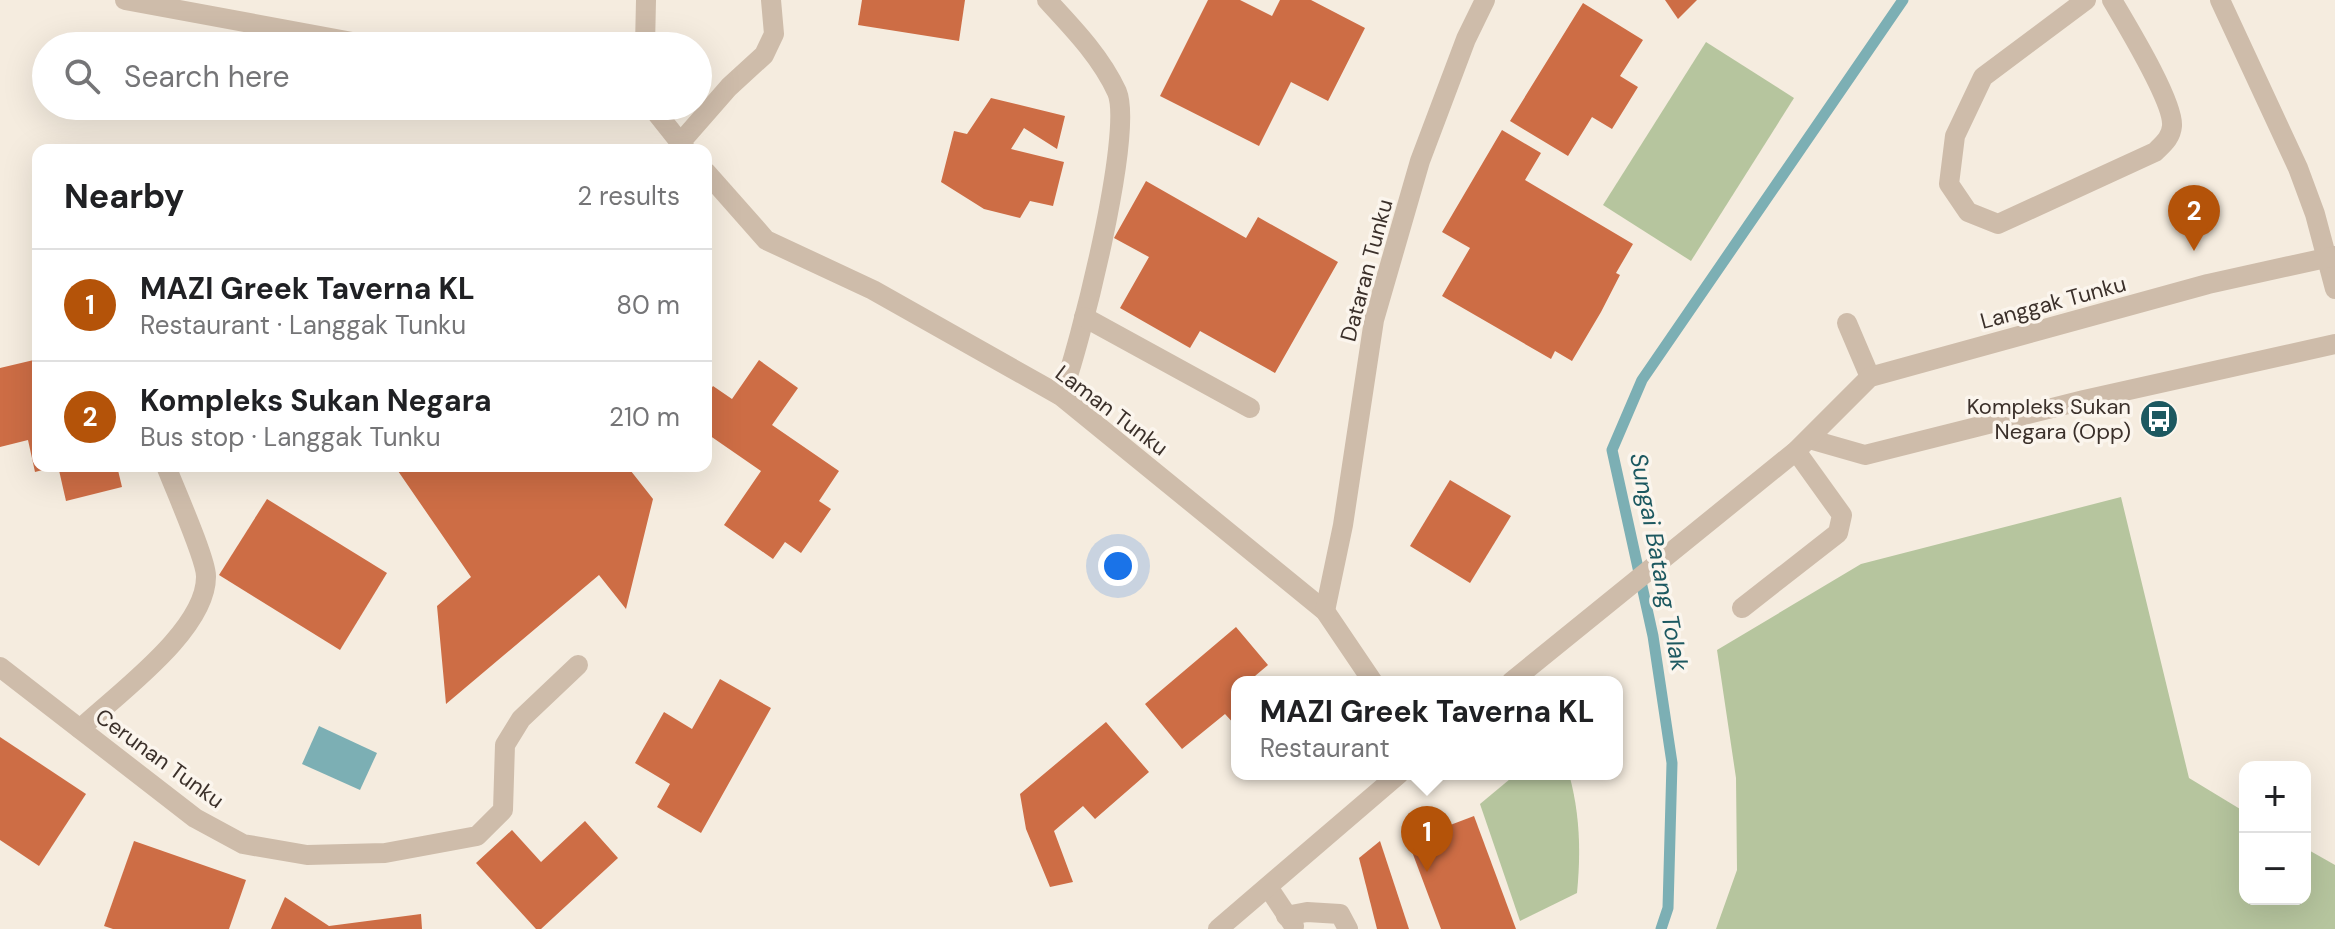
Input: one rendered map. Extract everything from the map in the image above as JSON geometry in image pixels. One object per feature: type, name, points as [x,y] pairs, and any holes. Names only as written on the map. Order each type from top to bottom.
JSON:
[{"type":"street","points":[[125,0],[298,32]]},
{"type":"street","points":[[645,32],[646,0]]},
{"type":"street","points":[[712,109],[729,87],[764,55],[774,34],[771,0]]},
{"type":"street","points":[[1047,0],[1086,41],[1118,95],[1121,144],[1075,361],[1061,396]]},
{"type":"street","name":"Dataran Tunku","points":[[1325,611],[1343,525],[1374,320],[1420,161],[1466,39],[1485,0]]},
{"type":"street","points":[[2086,0],[1983,77],[1955,136],[1949,184],[1968,212],[1998,224],[2155,152],[2168,139],[2172,125],[2169,111],[2145,58],[2112,0]]},
{"type":"street","points":[[2220,0],[2298,168],[2331,257],[2335,289]]},
{"type":"street","points":[[662,120],[681,144]]},
{"type":"street","points":[[685,144],[703,120]]},
{"type":"street","name":"Laman Tunku","points":[[712,179],[766,240],[873,290],[1061,396],[1325,611],[1369,676]]},
{"type":"street","name":"Langgak Tunku","points":[[1870,377],[2208,284],[2331,257]]},
{"type":"street","points":[[1084,317],[1250,408]]},
{"type":"street","points":[[1518,676],[1803,445],[1870,377],[1847,323]]},
{"type":"street","points":[[1803,445],[1865,455],[2111,394],[2335,344]]},
{"type":"street","points":[[1742,608],[1838,533],[1842,515],[1803,445]]},
{"type":"street","points":[[80,729],[185,631],[199,607],[207,575],[168,472]]},
{"type":"street","name":"Cerunan Tunku","points":[[0,667],[195,818],[243,844],[307,855],[385,853],[477,836],[503,810],[505,745],[521,719],[578,665]]},
{"type":"street","points":[[1218,929],[1392,780]]},
{"type":"street","points":[[1268,887],[1290,921],[1307,912],[1340,914],[1348,929]]},
{"type":"green space","points":[[1706,42],[1794,98],[1691,261],[1603,205]]},
{"type":"green space","points":[[2121,497],[2189,778],[2239,808],[2239,905],[2311,905],[2311,851],[2335,865],[2335,929],[1716,929],[1737,870],[1736,778],[1717,650],[1861,564]]},
{"type":"green space","points":[[1509,780],[1570,780],[1579,848],[1577,893],[1520,921],[1480,804]]},
{"type":"water","points":[[319,726],[377,753],[360,790],[302,764]]},
{"type":"building","points":[[862,0],[965,0],[959,41],[858,25]]},
{"type":"building","points":[[1208,0],[1240,0],[1272,16],[1280,0],[1311,0],[1365,28],[1328,101],[1291,82],[1259,146],[1160,96]]},
{"type":"building","points":[[1665,0],[1697,0],[1678,19]]},
{"type":"building","points":[[1583,3],[1643,40],[1620,76],[1638,87],[1612,129],[1592,117],[1568,156],[1510,121]]},
{"type":"building","points":[[991,98],[1065,116],[1057,149],[1024,128],[1011,149],[1064,162],[1053,206],[1030,201],[1020,218],[984,209],[941,182],[954,131],[967,134]]},
{"type":"building","points":[[1502,130],[1541,153],[1525,180],[1633,244],[1616,273],[1620,275],[1601,312],[1572,361],[1555,351],[1551,359],[1442,296],[1470,248],[1442,232]]},
{"type":"building","points":[[1146,181],[1246,238],[1258,217],[1338,262],[1275,373],[1200,331],[1190,348],[1120,308],[1149,257],[1114,238]]},
{"type":"building","points":[[32,360],[32,458],[28,440],[0,447],[0,368]]},
{"type":"building","points":[[759,360],[798,388],[772,425],[839,471],[819,501],[831,509],[801,553],[785,542],[773,559],[724,525],[761,471],[712,437],[712,387],[732,399]]},
{"type":"building","points":[[59,472],[118,472],[122,487],[66,501]]},
{"type":"building","points":[[399,472],[632,472],[653,499],[626,609],[599,575],[446,704],[437,606],[471,577]]},
{"type":"building","points":[[1450,480],[1511,516],[1470,583],[1410,546]]},
{"type":"building","points":[[267,499],[387,573],[340,650],[219,575]]},
{"type":"building","points":[[1236,627],[1268,665],[1255,676],[1231,676],[1231,720],[1225,714],[1182,749],[1145,704]]},
{"type":"building","points":[[720,679],[771,708],[701,833],[657,807],[670,784],[635,763],[664,712],[692,729]]},
{"type":"building","points":[[1106,722],[1149,772],[1095,819],[1083,806],[1054,831],[1073,882],[1050,887],[1026,829],[1020,794]]},
{"type":"building","points":[[0,737],[86,794],[39,866],[0,840]]},
{"type":"building","points":[[1474,816],[1516,929],[1441,929],[1408,841]]},
{"type":"building","points":[[585,821],[618,858],[541,929],[536,929],[476,863],[512,830],[541,862]]},
{"type":"building","points":[[134,841],[246,880],[229,929],[113,929],[104,926]]},
{"type":"building","points":[[1380,841],[1409,929],[1377,929],[1359,858]]},
{"type":"building","points":[[285,897],[329,926],[421,914],[422,929],[271,929]]},
{"type":"waterway","name":"Sungai Batang Tolak","points":[[1661,929],[1668,908],[1672,763],[1653,636],[1612,450],[1642,380],[1903,0]]},
{"type":"place","name":"Kompleks Sukan Negara","points":[[2194,251]]},
{"type":"place","name":"Kompleks Sukan Negara (Opp)","points":[[2159,419]]},
{"type":"place","name":"MAZI Greek Taverna KL","points":[[1427,872]]}]
